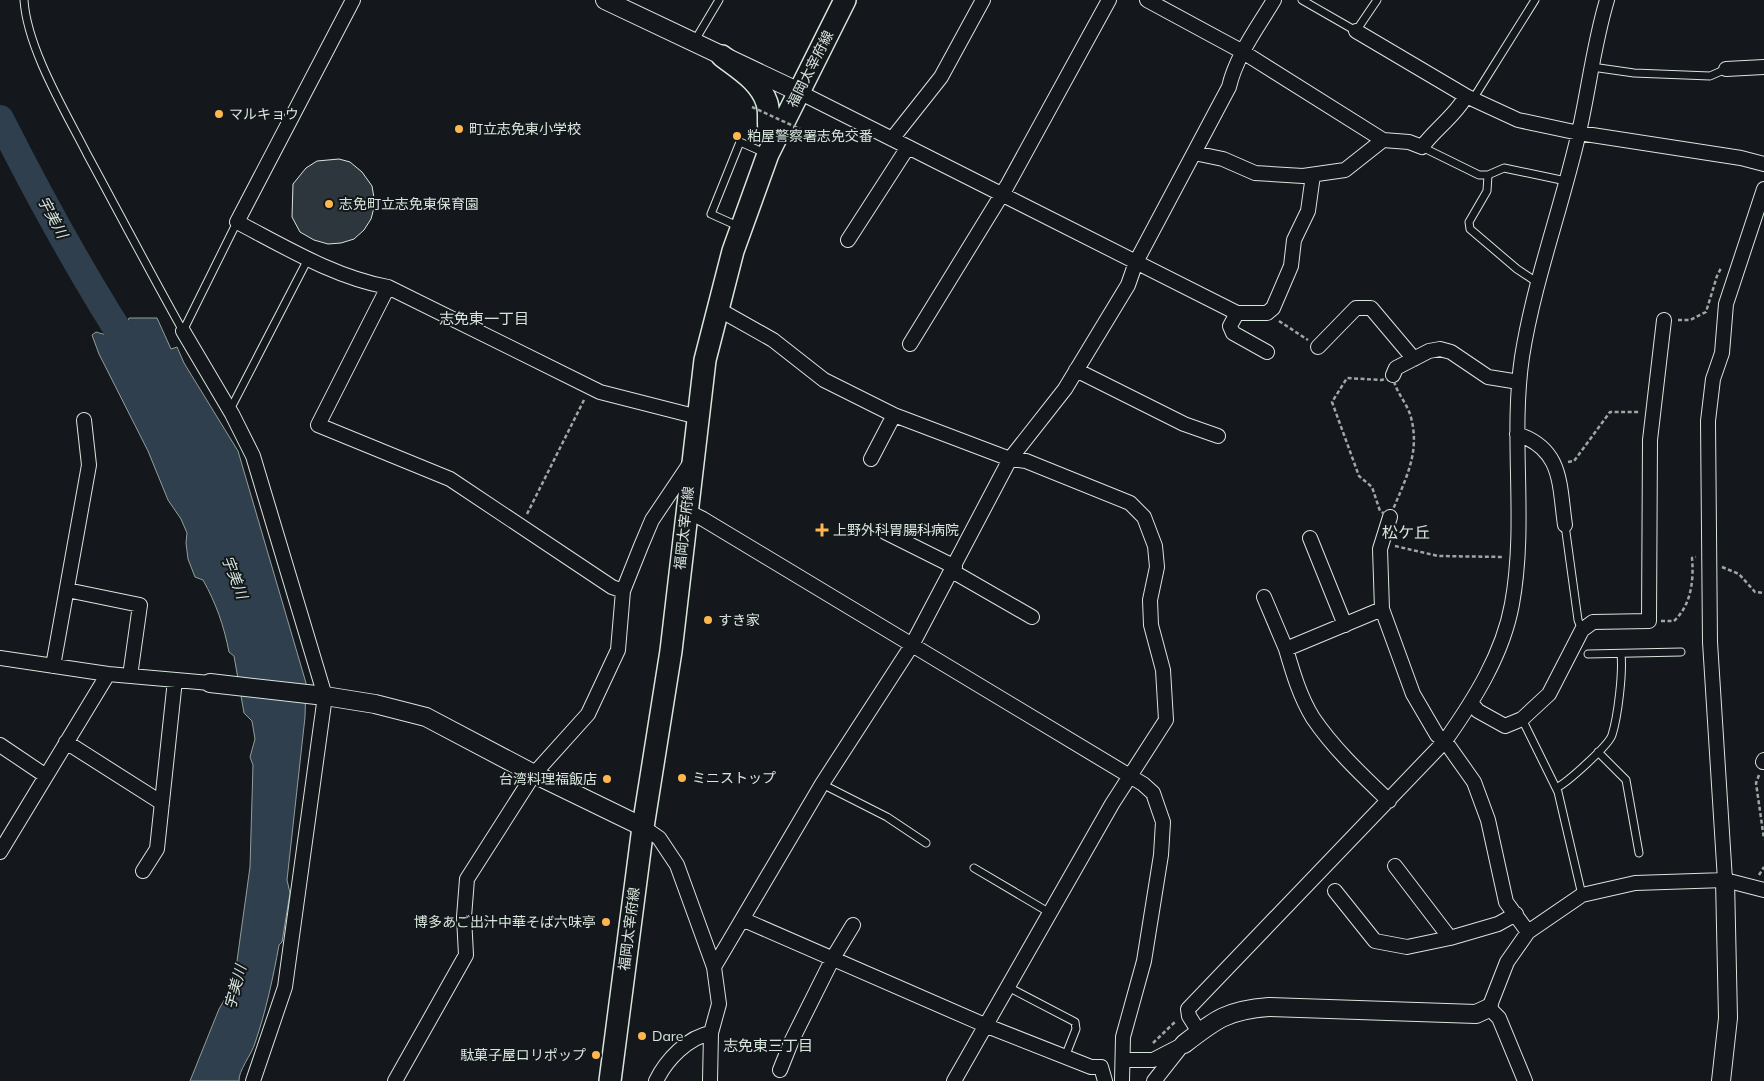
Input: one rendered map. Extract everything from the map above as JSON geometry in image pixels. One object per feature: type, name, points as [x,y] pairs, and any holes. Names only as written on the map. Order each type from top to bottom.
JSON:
[{"type":"main road","name":"福岡太宰府線","points":[[610,1081],[643,827],[671,651],[705,360],[740,227],[770,148],[845,0]]},
{"type":"main road","points":[[722,56],[755,82],[767,103],[770,148]]},
{"type":"street","points":[[353,0],[237,222],[361,282],[388,287],[590,388],[698,417]]},
{"type":"street","points":[[605,0],[799,92],[1237,313],[1268,313],[1273,308],[1291,266],[1294,240],[1308,211],[1313,175]]},
{"type":"street","points":[[892,139],[941,77],[983,0]]},
{"type":"street","points":[[910,344],[1000,194],[1109,0]]},
{"type":"street","points":[[1147,0],[1243,52],[1382,140],[1409,142],[1422,147],[1432,133],[1470,98]]},
{"type":"street","points":[[714,967],[744,920],[822,784],[912,645],[954,569],[1010,459],[1065,389],[1128,285],[1136,262],[1229,87],[1232,75],[1243,52],[1274,0]]},
{"type":"street","points":[[1199,1032],[1189,1016],[1188,1009],[1445,741],[1472,704],[1499,648],[1512,604],[1517,557],[1517,434],[1522,354],[1579,133],[1607,0]]},
{"type":"street","points":[[1356,31],[1470,98],[1518,120],[1579,133],[1741,158],[1764,164]]},
{"type":"street","points":[[1726,69],[1764,67]]},
{"type":"street","points":[[1194,153],[1223,159],[1255,173],[1313,175],[1345,170],[1382,140]]},
{"type":"street","points":[[848,240],[908,147]]},
{"type":"street","points":[[1721,1081],[1728,1018],[1726,880],[1703,561],[1708,421],[1713,379],[1722,353],[1726,304],[1764,189]]},
{"type":"street","points":[[388,287],[318,425],[450,479],[612,587],[624,591]]},
{"type":"street","points":[[1318,347],[1356,308],[1371,308],[1414,359]]},
{"type":"street","points":[[718,309],[773,340],[824,380],[894,415],[1010,459],[1026,460],[1130,503],[1144,517],[1155,546],[1157,567],[1150,600],[1151,625],[1163,670],[1166,720],[1128,775],[954,1081]]},
{"type":"street","points":[[1237,313],[1230,326],[1233,333],[1267,352]]},
{"type":"street","points":[[1472,704],[1478,711],[1504,726],[1522,719],[1549,694],[1582,630],[1593,622],[1649,621],[1650,440],[1664,320]]},
{"type":"street","points":[[183,331],[228,407],[253,456],[325,696],[285,987],[253,1081]]},
{"type":"street","points":[[1393,376],[1396,368],[1429,351],[1440,349],[1451,352],[1488,377],[1519,382]]},
{"type":"street","points":[[1076,370],[1184,424],[1218,436]]},
{"type":"street","points":[[870,459],[894,415]]},
{"type":"street","points":[[53,666],[89,465],[84,420]]},
{"type":"street","points":[[1517,434],[1534,439],[1549,453],[1554,463],[1565,525]]},
{"type":"street","points":[[395,1081],[466,955],[464,917],[467,879],[534,774],[588,714],[605,682],[618,650],[624,591],[652,520],[692,461]]},
{"type":"street","points":[[687,511],[1128,775],[1153,793],[1163,822],[1161,855],[1144,962],[1123,1037],[1122,1081]]},
{"type":"street","points":[[1390,517],[1382,542],[1379,577],[1382,609],[1413,694],[1437,735],[1445,741],[1474,782],[1488,820],[1506,902],[1528,932]]},
{"type":"street","points":[[885,532],[954,569],[1032,617]]},
{"type":"street","points":[[1310,538],[1345,625]]},
{"type":"street","points":[[67,590],[140,605],[130,676]]},
{"type":"street","points":[[1264,597],[1286,650],[1296,684],[1313,718],[1350,764],[1389,801]]},
{"type":"street","points":[[1286,650],[1382,609]]},
{"type":"street","points":[[0,658],[108,674],[325,696],[375,704],[426,717],[534,774],[643,827],[659,838],[678,865],[714,967],[719,1004],[711,1033],[710,1081]]},
{"type":"street","points":[[0,852],[108,674]]},
{"type":"street","points":[[143,871],[157,849],[175,680]]},
{"type":"street","points":[[66,742],[162,803]]},
{"type":"street","points":[[0,745],[46,776]]},
{"type":"street","points":[[1395,866],[1450,938]]},
{"type":"street","points":[[1123,1060],[1152,1060],[1184,1044],[1228,1013],[1250,1008],[1269,1007],[1476,1014],[1489,1008],[1507,962],[1528,932],[1582,895],[1635,883],[1726,880],[1764,890]]},
{"type":"street","points":[[1335,891],[1375,941],[1407,947],[1450,938],[1498,924],[1516,914]]},
{"type":"street","points":[[744,920],[986,1026],[1091,1067],[1101,1067],[1105,1081]]},
{"type":"street","points":[[780,1070],[792,1040],[833,958],[852,925]]},
{"type":"street","points":[[1489,1008],[1499,1018],[1525,1081]]},
{"type":"street","points":[[656,1081],[661,1072],[681,1049],[700,1035],[711,1033]]},
{"type":"street","points":[[1154,1081],[1165,1070],[1184,1044]]},
{"type":"lane","points":[[24,0],[30,31],[47,74],[87,153],[183,331]]},
{"type":"lane","points":[[694,42],[719,0]]},
{"type":"lane","points":[[1302,0],[1356,31],[1377,0]]},
{"type":"lane","points":[[1470,98],[1536,0]]},
{"type":"lane","points":[[1592,67],[1634,74],[1710,76],[1726,69]]},
{"type":"lane","points":[[740,227],[711,214],[740,142],[770,148]]},
{"type":"lane","points":[[1422,147],[1479,175],[1488,175],[1504,168],[1566,180]]},
{"type":"lane","points":[[1488,175],[1487,191],[1469,222],[1470,229],[1517,270],[1539,284]]},
{"type":"lane","points":[[183,331],[237,222]]},
{"type":"lane","points":[[228,407],[233,404],[309,258]]},
{"type":"lane","points":[[1565,525],[1578,620],[1582,630]]},
{"type":"lane","points":[[1588,654],[1681,652]]},
{"type":"lane","points":[[1556,788],[1567,782],[1612,737],[1622,666],[1621,654]]},
{"type":"lane","points":[[1522,719],[1556,788],[1582,895]]},
{"type":"lane","points":[[1598,752],[1626,780],[1638,853]]},
{"type":"lane","points":[[822,784],[887,817],[926,843]]},
{"type":"lane","points":[[974,868],[1050,913]]},
{"type":"lane","points":[[1008,987],[1075,1022],[1076,1029],[1065,1057]]},
{"type":"path","points":[[752,107],[800,129]]},
{"type":"path","points":[[1664,320],[1690,320],[1706,312],[1717,276],[1729,255],[1744,250]]},
{"type":"path","points":[[1268,313],[1318,347]]},
{"type":"path","points":[[1393,376],[1394,384],[1407,407],[1414,427],[1415,444],[1410,467],[1390,517],[1380,511],[1372,488],[1359,476],[1332,402],[1347,378],[1382,380],[1393,376]]},
{"type":"path","points":[[521,525],[590,388]]},
{"type":"path","points":[[1554,463],[1574,461],[1610,412],[1653,412]]},
{"type":"path","points":[[1382,542],[1438,556],[1517,557]]},
{"type":"path","points":[[1649,621],[1674,621],[1684,612],[1690,593],[1692,558],[1739,574],[1755,592],[1764,594]]},
{"type":"path","points":[[1764,762],[1756,783],[1764,839]]},
{"type":"path","points":[[1137,1061],[1140,1055],[1188,1009]]},
{"type":"water","points":[[129,318],[157,318],[171,349],[177,347],[184,363],[238,451],[306,683],[305,717],[287,880],[290,893],[282,942],[279,945],[259,1031],[239,1081],[190,1081],[219,1009],[230,990],[236,968],[250,867],[253,765],[250,757],[255,739],[252,721],[244,713],[234,656],[229,652],[219,615],[203,580],[195,577],[188,559],[187,533],[181,519],[168,500],[148,451],[99,354],[92,335],[96,332],[108,335],[117,334]]},
{"type":"building","points":[[339,159],[350,162],[362,172],[372,186],[375,204],[371,219],[364,230],[354,239],[328,244],[314,240],[300,232],[292,217],[293,184],[306,168],[317,161]]},
{"type":"waterway","name":"宇美川","points":[[0,119],[66,242],[101,303],[139,363]]},
{"type":"place","name":"マルキョウ","points":[[219,114]]},
{"type":"place","name":"町立志免東小学校","points":[[459,129]]},
{"type":"place","name":"粕屋警察署志免交番","points":[[737,136]]},
{"type":"place","name":"志免町立志免東保育園","points":[[329,204]]},
{"type":"place","name":"上野外科胃腸科病院","points":[[822,530]]},
{"type":"place","name":"すき家","points":[[708,620]]},
{"type":"place","name":"ミニストップ","points":[[682,778]]},
{"type":"place","name":"台湾料理福飯店","points":[[607,779]]},
{"type":"place","name":"博多あご出汁中華そば六味亭","points":[[606,922]]},
{"type":"place","name":"Dare","points":[[642,1036]]},
{"type":"place","name":"駄菓子屋ロリポップ","points":[[596,1055]]},
{"type":"district","name":"志免東一丁目","points":[[484,318]]},
{"type":"district","name":"松ケ丘","points":[[1406,532]]},
{"type":"district","name":"志免東三丁目","points":[[768,1045]]}]
